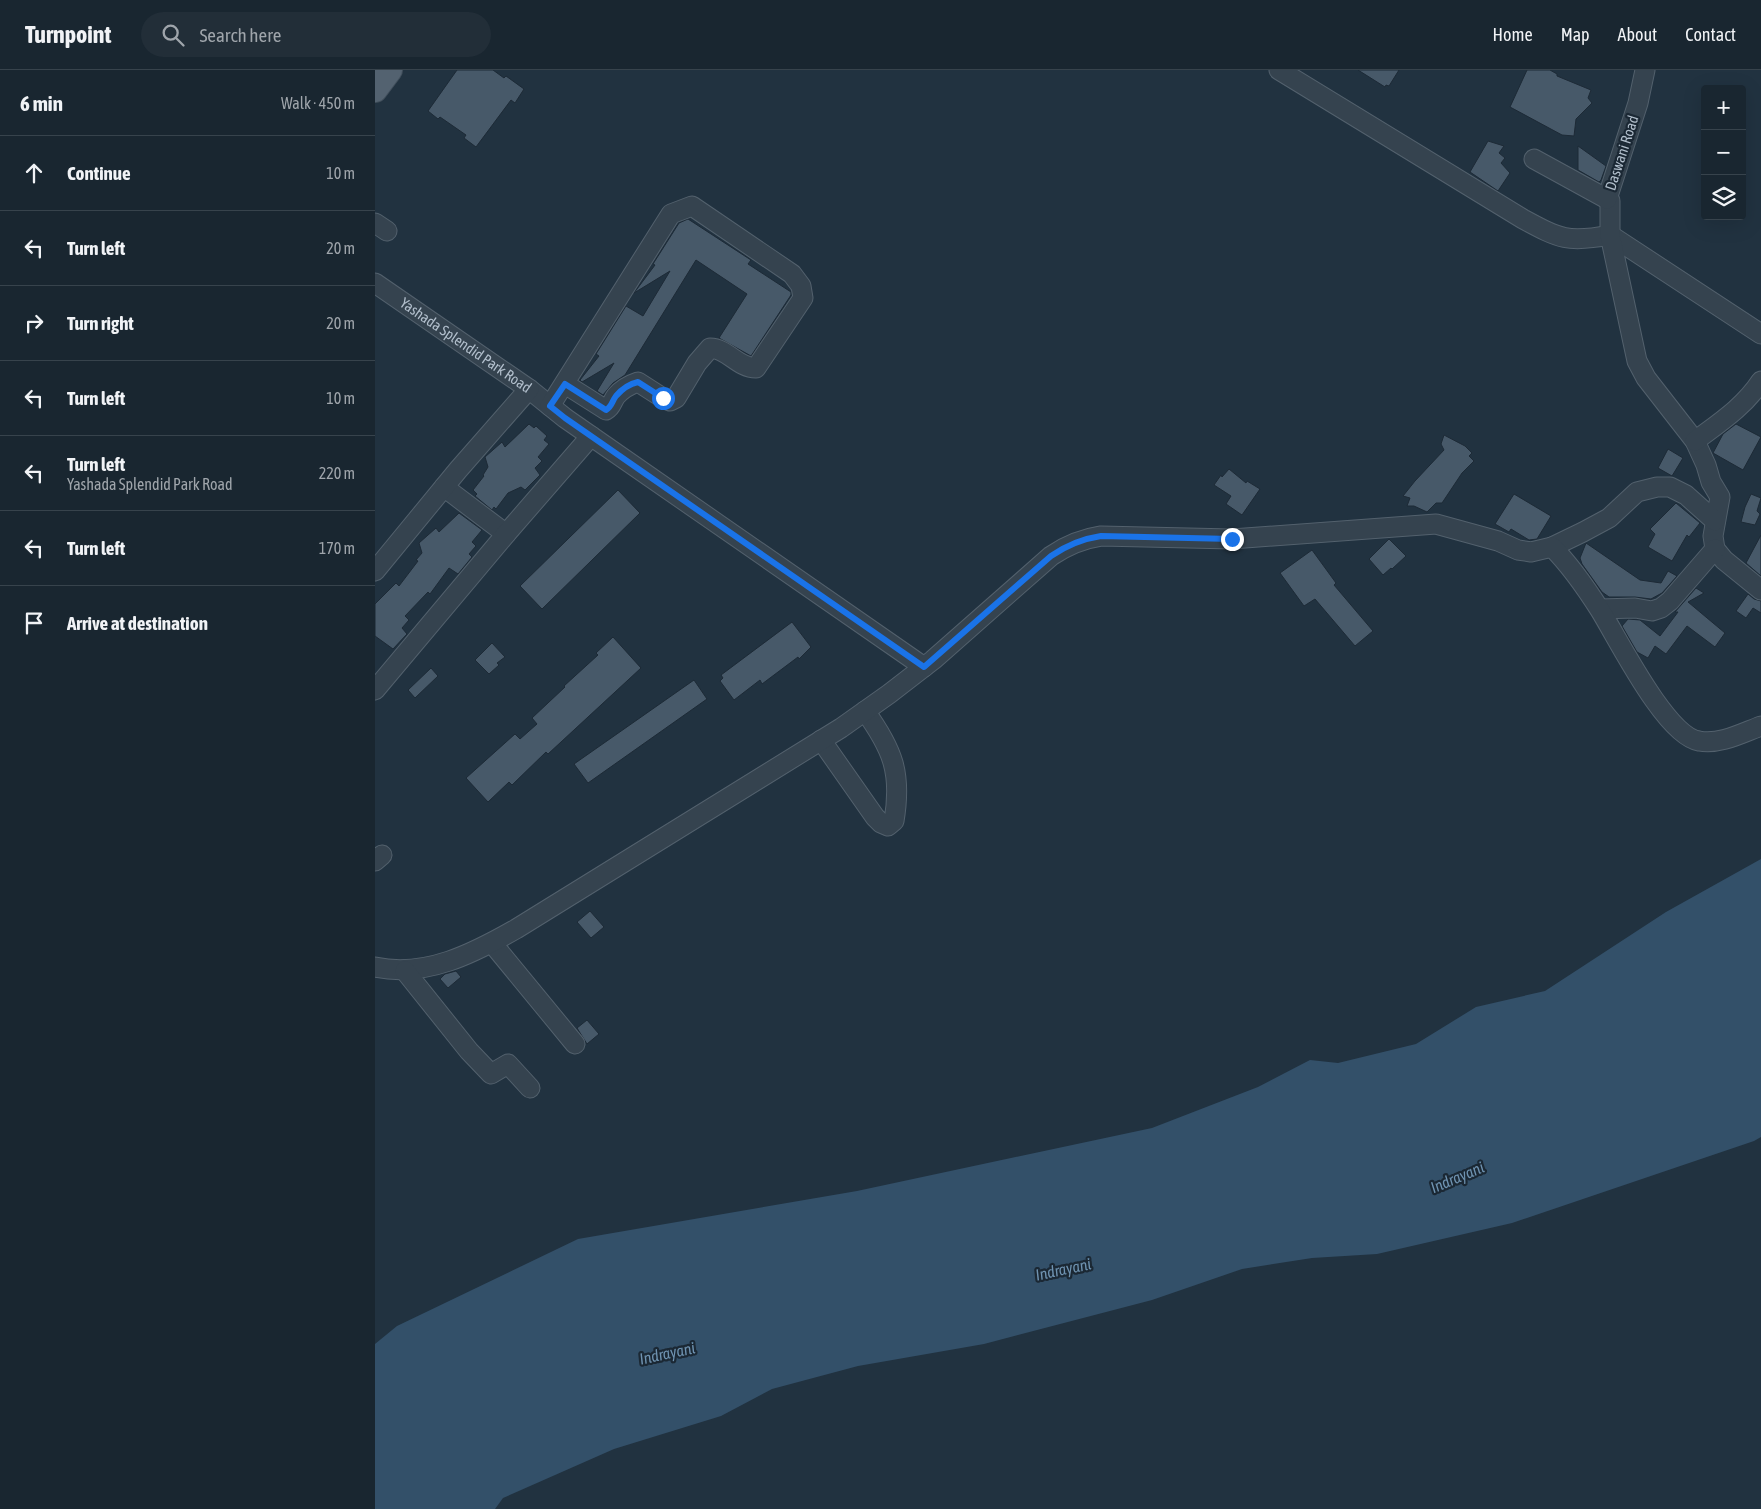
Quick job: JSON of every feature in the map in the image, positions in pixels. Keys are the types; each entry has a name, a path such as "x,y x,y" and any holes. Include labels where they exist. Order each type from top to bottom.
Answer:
{"main road":[{"path":"375,90 390,70"}],"street":[{"path":"1279,70 1523,219 1553,235 1569,239 1589,239 1610,235 1761,334"},
{"name":"Daswani Road","path":"1645,70 1638,103 1607,199 1610,201 1610,235 1637,361 1646,378 1695,440 1711,482 1720,498 1713,536 1715,549"},
{"path":"1534,159 1607,199"},
{"path":"550,406 671,214 692,206 793,274 801,286 803,298 756,368 748,368 717,348 710,348 697,363 676,398 670,400 663,398 638,382 630,384 606,410 565,384"},
{"name":"Yashada Splendid Park Road","path":"375,283 529,389 591,436 924,667"},
{"path":"1695,440 1740,407 1761,382"},
{"path":"375,571 444,486 529,389"},
{"path":"375,690 591,436"},
{"path":"444,486 506,534"},
{"path":"375,967 405,971 438,965 480,950 865,711 924,667 1051,556 1066,546 1083,539 1101,536 1232,539 1436,524 1498,541 1518,550 1531,552 1552,547 1583,532 1609,518 1637,492 1657,487 1670,487 1686,495 1715,521"},
{"path":"1552,547 1564,558 1599,609 1638,676 1684,736 1698,741 1715,742 1761,726"},
{"path":"1599,609 1635,608 1653,612 1661,608 1670,601 1715,549 1724,560 1761,590"},
{"path":"821,740 872,812 881,823 888,826 893,821 897,798 896,774 882,735 865,711"},
{"path":"491,943 575,1044"},
{"path":"405,971 469,1051 491,1074 509,1064 530,1088"}],"water":[{"name":"Indrayani","path":"1761,859 1761,1137 1754,1141 1512,1223 1377,1254 1312,1258 1242,1269 1152,1300 984,1344 858,1366 772,1389 721,1416 614,1449 503,1498 495,1509 375,1509 375,1344 397,1326 578,1239 857,1191 1152,1128 1258,1087 1310,1060 1338,1063 1416,1044 1476,1007 1545,991 1666,912"}],"building":[{"path":"457,70 493,70 504,78 506,76 524,89 515,103 511,100 476,147 464,138 466,135 428,111"},
{"path":"1358,70 1399,70 1389,86 1386,85 1385,87"},
{"path":"1527,70 1550,70 1557,74 1557,76 1591,90 1588,98 1592,103 1576,119 1574,136 1562,135 1510,107"},
{"path":"1488,141 1504,146 1499,153 1505,158 1501,163 1510,173 1498,191 1470,172"},
{"path":"1578,146 1606,166 1599,182 1578,170"},
{"path":"688,219 751,260 748,264 791,292 791,295 751,356 719,338 747,294 696,260 625,375 613,383 603,395 597,391 614,363 582,382 580,380 599,356 596,354 626,306 643,316 670,271 634,293 655,265 653,264 679,223"},
{"path":"529,424 534,428 536,426 547,436 544,440 549,444 538,457 542,461 535,468 540,475 525,490 521,487 508,493 496,509 494,507 492,510 475,496 477,494 473,490 484,476 488,467 485,457 502,442 505,447"},
{"path":"1736,424 1761,437 1743,470 1713,453 1723,434"},
{"path":"1444,435 1465,446 1472,453 1469,456 1474,461 1462,473 1442,503 1436,503 1427,512 1414,506 1407,506 1410,498 1403,496 1444,450 1441,444"},
{"path":"1668,449 1683,458 1672,476 1658,468"},
{"path":"1229,469 1246,483 1247,481 1260,489 1242,515 1226,504 1231,496 1214,485 1221,475 1222,477"},
{"path":"618,490 640,513 542,609 520,586"},
{"path":"1514,494 1551,516 1537,539 1529,540 1511,529 1509,532 1495,524"},
{"path":"1751,494 1761,498 1757,511 1760,514 1755,525 1741,522"},
{"path":"1676,503 1700,523 1689,537 1687,535 1672,561 1648,547 1655,534 1650,529"},
{"path":"459,513 482,530 472,542 476,546 469,554 472,557 458,574 449,568 430,594 428,592 405,616 409,620 402,628 407,634 393,649 375,636 375,604 396,583 399,586 418,561 416,560 422,553 419,543 436,528 439,532"},
{"path":"1761,535 1761,576 1746,563"},
{"path":"1389,539 1406,556 1383,575 1369,559"},
{"path":"1586,543 1640,580 1661,583 1668,571 1677,576 1662,593 1651,599 1609,597 1602,592 1582,564 1580,558"},
{"path":"1312,550 1336,583 1334,585 1373,631 1355,646 1315,599 1304,606 1280,573"},
{"path":"1696,588 1704,593 1688,602 1725,633 1715,647 1687,626 1666,654 1655,646 1648,658 1637,652 1622,626 1628,619 1640,620 1660,636 1678,612 1675,612"},
{"path":"1748,594 1754,599 1761,601 1761,613 1753,608 1746,618 1736,611"},
{"path":"792,622 811,647 799,659 798,657 762,684 760,680 734,700 720,681 723,678 721,675"},
{"path":"613,637 641,668 548,754 546,752 512,785 509,782 488,802 466,778 515,734 520,739 537,724 532,718 598,655 596,653"},
{"path":"492,643 505,657 497,663 499,665 489,674 475,660"},
{"path":"431,668 438,676 415,698 408,690"},
{"path":"694,680 707,699 588,783 574,764"},
{"path":"590,911 604,927 591,938 577,922"},
{"path":"456,971 461,977 448,988 440,979 445,974"},
{"path":"587,1020 599,1034 587,1044 577,1028"}],"route":[{"path":"663,398 638,382 630,384 606,410 565,384 550,406 924,667 1051,556 1066,546 1083,539 1101,536 1232,539"}]}
